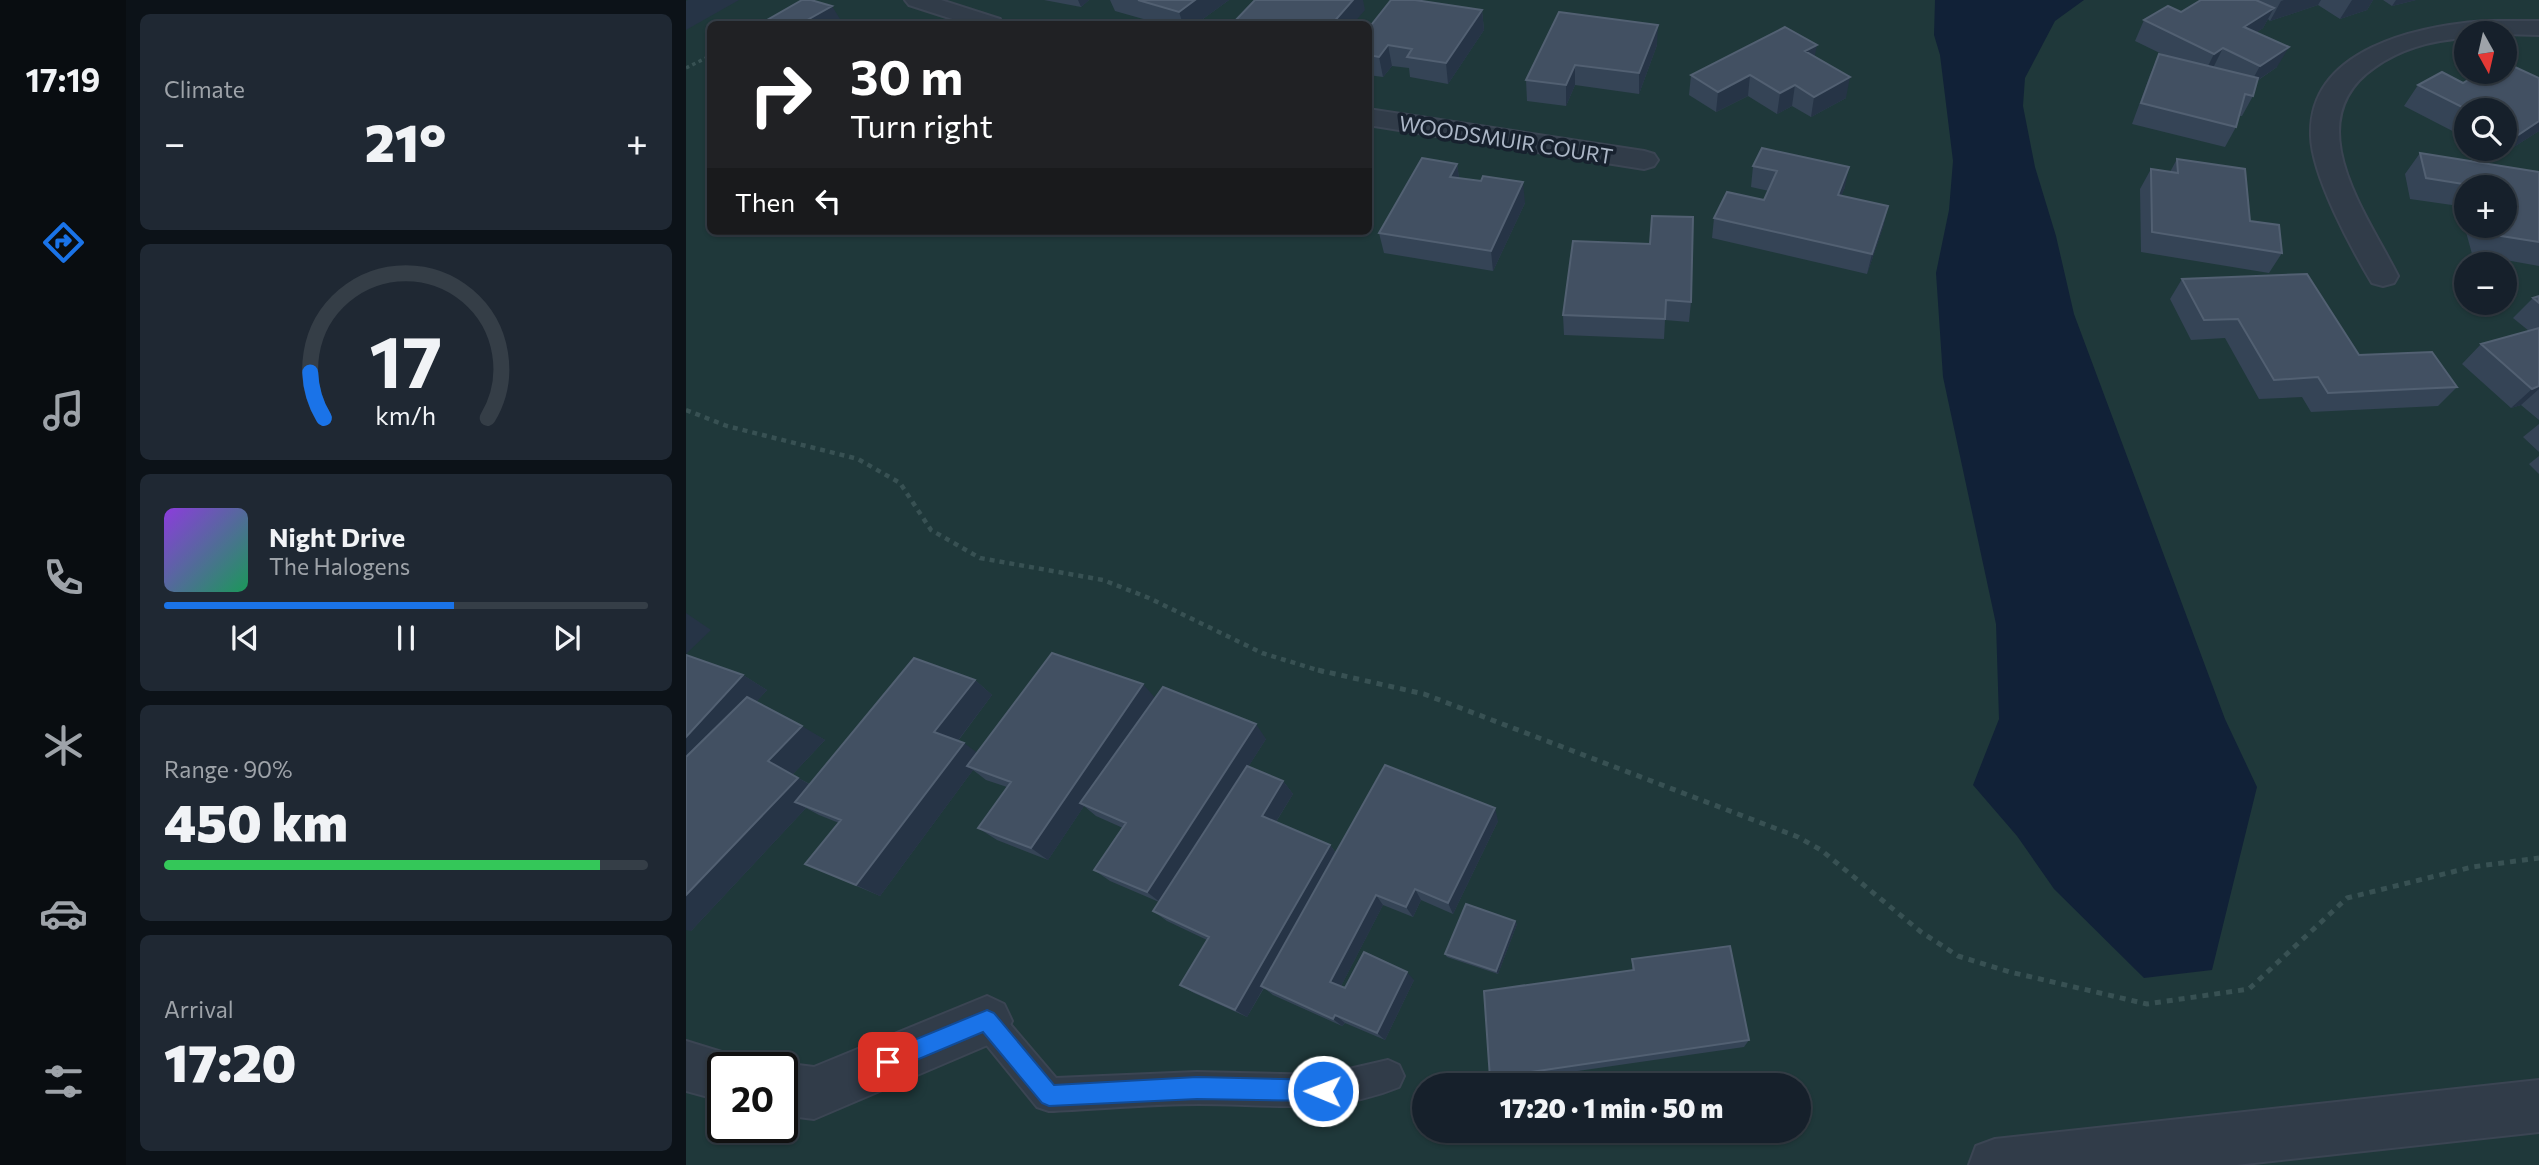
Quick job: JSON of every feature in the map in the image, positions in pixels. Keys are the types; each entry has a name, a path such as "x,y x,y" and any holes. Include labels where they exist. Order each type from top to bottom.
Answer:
{"street":[{"path":"918,0 981,21"},
{"path":"2383,276 2332,170 2325,142 2325,117 2333,95 2346,76 2369,58 2394,46 2425,36 2459,30 2539,28"},
{"name":"WOODSMUIR COURT","path":"1372,118 1644,160"},
{"path":"798,1091 814,1093 987,1021"},
{"path":"686,1066 707,1072"},
{"path":"1995,1165 2539,1106"}],"lane":[{"path":"987,1021 1049,1096 1197,1088 1323,1091 1388,1076"}],"path":[{"path":"686,68 707,58"},
{"path":"686,410 727,426 858,459 900,483 931,530 980,558 1103,580 1149,598 1262,653 1321,671 1424,694 1798,837 1821,850 1921,932 1958,956 2010,972 2147,1004 2249,989 2347,898 2472,867 2539,858"}],"green space":[{"path":"686,0 2539,0 2539,1165 686,1165"}],"water":[{"path":"1935,0 2084,0 2055,21 2025,78 2023,106 2035,167 2056,236 2074,314 2225,719 2257,787 2212,970 2144,978 2054,889 2017,836 1973,785 1999,719 1996,624 1943,377 1936,273 1949,210 1953,161 1940,55 1934,35"}],"building":[{"path":"802,0 832,6 805,21 765,21"},
{"path":"1138,0 1195,0 1179,12"},
{"path":"1255,0 1353,0 1335,21 1235,21"},
{"path":"1391,0 1415,0 1482,10 1446,63 1407,57 1412,49 1388,45 1379,57 1372,56 1372,24"},
{"path":"2201,0 2256,0 2274,8 2244,27 2289,47 2260,66 2223,48 2214,54 2144,20 2168,6 2181,12"},
{"path":"1559,12 1658,25 1639,73 1575,65 1566,85 1526,80"},
{"path":"1785,27 1817,45 1805,51 1850,77 1814,97 1795,85 1780,93 1750,75 1718,92 1691,75"},
{"path":"2159,54 2258,78 2253,96 2245,94 2236,127 2141,103"},
{"path":"2517,68 2539,78 2539,121 2518,135 2517,98 2454,98 2454,103 2418,85 2442,72 2454,78 2454,84 2517,84"},
{"path":"1762,148 1849,167 1838,195 1888,206 1872,254 1714,218 1727,192 1764,200 1777,171 1753,166"},
{"path":"2420,153 2454,158 2454,161 2539,172 2539,242 2514,238 2517,238 2517,175 2454,175 2454,182 2426,178"},
{"path":"1422,158 1457,164 1450,177 1481,181 1483,176 1523,182 1491,251 1379,233"},
{"path":"2177,159 2245,169 2250,221 2279,225 2282,253 2152,232 2151,169 2178,173"},
{"path":"1652,216 1693,217 1691,302 1666,300 1665,319 1563,315 1573,241 1650,244"},
{"path":"2307,274 2359,355 2432,352 2457,387 2328,393 2318,377 2274,380 2238,319 2204,320 2182,279"},
{"path":"2539,328 2539,386 2532,389 2481,344"},
{"path":"1052,653 1143,684 1031,848 978,828 1011,782 967,766"},
{"path":"686,655 743,675 686,737"},
{"path":"914,658 975,680 934,732 964,743 856,885 805,864 841,820 795,802"},
{"path":"1163,687 1256,724 1147,892 1094,870 1126,823 1080,803"},
{"path":"747,697 802,726 768,761 798,778 686,895 686,757"},
{"path":"1385,765 1495,808 1448,903 1415,889 1406,907 1376,895 1330,982 1345,988 1364,952 1407,972 1377,1033 1335,1015 1333,1019 1261,986"},
{"path":"1247,766 1283,781 1262,816 1330,845 1235,1010 1180,985 1209,937 1153,911"},
{"path":"1466,904 1515,921 1496,971 1445,954"},
{"path":"1730,946 1749,1040 1524,1073 1490,1073 1484,991 1634,970 1632,959"}],"route":[{"path":"888,1062 987,1021 1049,1096 1197,1088 1323,1091"}]}
